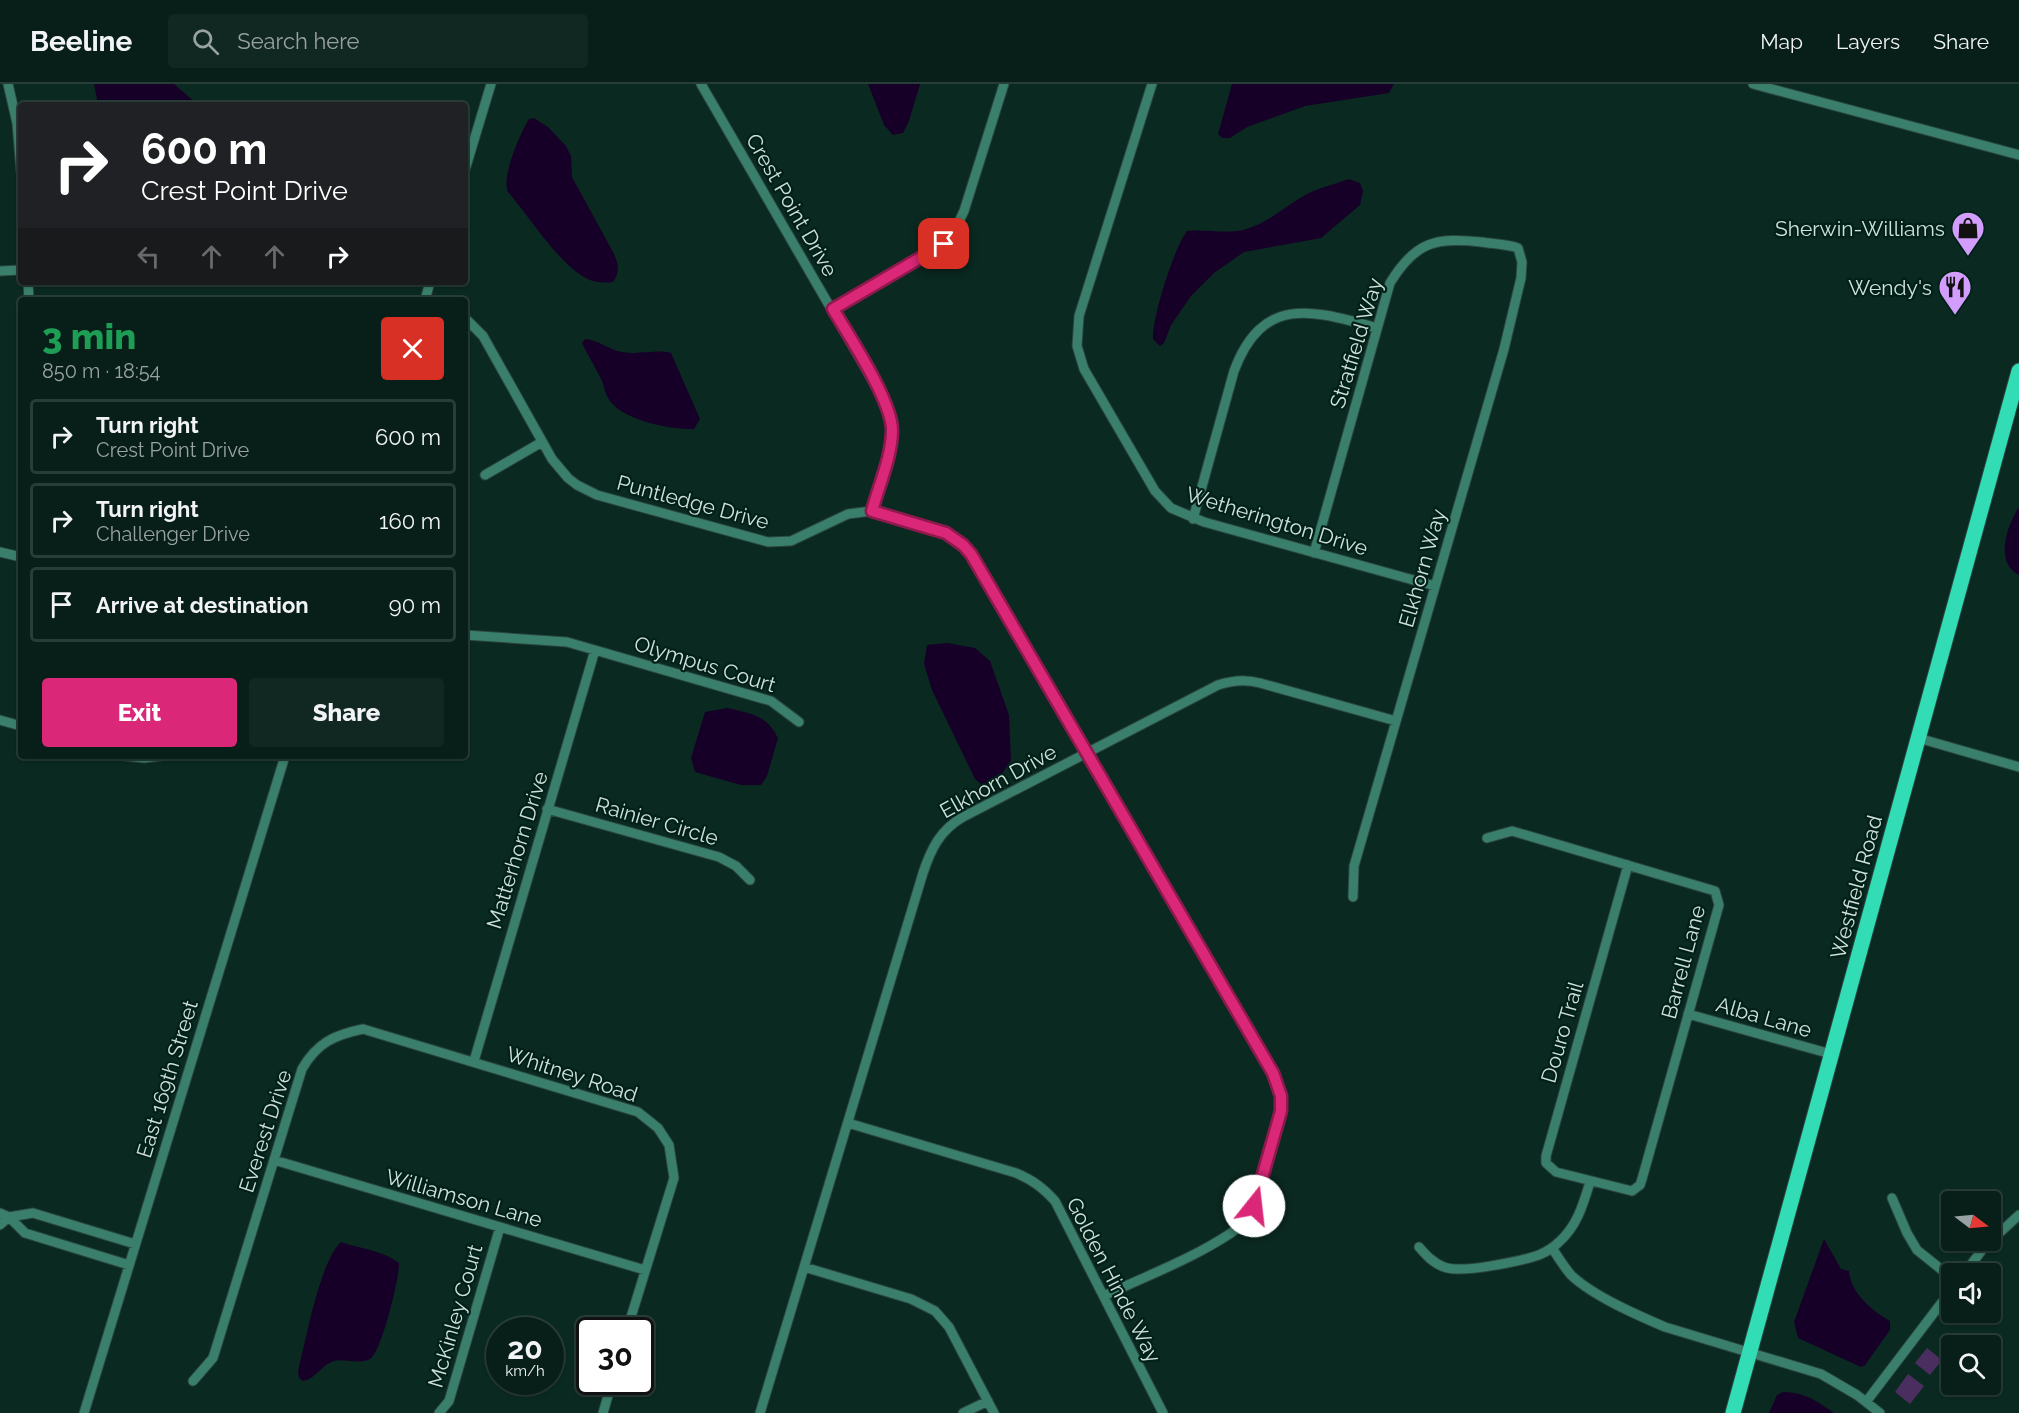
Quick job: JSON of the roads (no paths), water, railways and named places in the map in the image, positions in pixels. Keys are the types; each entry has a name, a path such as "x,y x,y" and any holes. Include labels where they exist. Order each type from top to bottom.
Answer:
{"main road":[{"name":"Westfield Road","path":"1733,1413 2019,371"}],"street":[{"path":"8,84 18,135"},
{"path":"468,160 491,84"},
{"name":"Crest Point Drive","path":"701,84 833,309 884,398 892,417 891,442 872,511"},
{"path":"833,309 944,244 950,238 964,212 1004,84"},
{"name":"Wetherington Drive","path":"1152,84 1081,306 1076,337 1084,369 1155,491 1171,508 1193,519 1435,586"},
{"path":"1753,84 2019,155"},
{"name":"Stratfield Way","path":"1314,553 1390,283 1398,269 1421,247 1436,242 1453,240 1505,244 1518,248"},
{"name":"Elkhorn Way","path":"1353,897 1354,866 1516,302 1522,262 1518,248"},
{"path":"0,271 18,270"},
{"path":"1193,519 1234,371 1242,350 1254,334 1272,321 1298,313 1323,314 1377,328"},
{"name":"Puntledge Drive","path":"468,321 483,336 552,459 568,478 597,495 761,541 776,542 790,541 848,514 872,511 946,533 971,554 1273,1073 1281,1096 1278,1128 1254,1206 1241,1224 1232,1233 1104,1296"},
{"path":"485,475 542,442"},
{"path":"0,552 18,556"},
{"name":"Olympus Court","path":"468,635 567,642 771,700 799,722"},
{"name":"Matterhorn Drive","path":"474,1062 547,809 596,650"},
{"name":"Elkhorn Drive","path":"760,1413 923,873 934,843 948,827 963,817 1218,685 1241,680 1260,682 1396,721"},
{"path":"0,720 18,725"},
{"path":"1918,738 2019,766"},
{"name":"East 169th Street","path":"84,1413 284,759"},
{"name":"Rainier Circle","path":"547,809 720,857 736,866 750,880"},
{"name":"Barrell Lane","path":"1488,838 1512,831 1715,891 1719,899 1640,1185 1636,1189 1626,1191 1590,1182"},
{"name":"Douro Trail","path":"1590,1182 1556,1172 1546,1163 1546,1156 1628,865"},
{"name":"Alba Lane","path":"1688,1014 1831,1054"},
{"name":"Everest Drive","path":"193,1381 213,1358 302,1069 310,1056 336,1035 363,1029 474,1062"},
{"name":"Whitney Road","path":"474,1062 638,1112 658,1128 669,1145 674,1178 631,1317"},
{"name":"Golden Hinde Way","path":"848,1123 1031,1179 1042,1187 1054,1201 1163,1413"},
{"name":"Williamson Lane","path":"274,1160 645,1270"},
{"path":"1419,1247 1430,1259 1445,1268 1469,1269 1523,1259 1552,1248 1573,1227 1582,1210 1590,1182"},
{"path":"1892,1198 1917,1250 1941,1269"},
{"path":"4,1215 33,1213 135,1244"},
{"path":"0,1225 4,1215"},
{"path":"4,1215 26,1233 129,1265"},
{"path":"1972,1263 1985,1246 2019,1215"},
{"name":"McKinley Court","path":"439,1413 449,1401 500,1227"},
{"path":"1552,1248 1570,1274 1584,1285 1643,1318 1665,1327 1722,1342 1749,1353 1821,1374 1880,1413"},
{"path":"804,1267 911,1299 935,1311 949,1327 994,1413"},
{"path":"1866,1402 1941,1303"},
{"path":"603,1413 608,1395"},
{"path":"963,1413 988,1401"}],"place":[{"name":"Sherwin-Williams","path":"1968,257"},
{"name":"Wendy's","path":"1955,316"}]}
